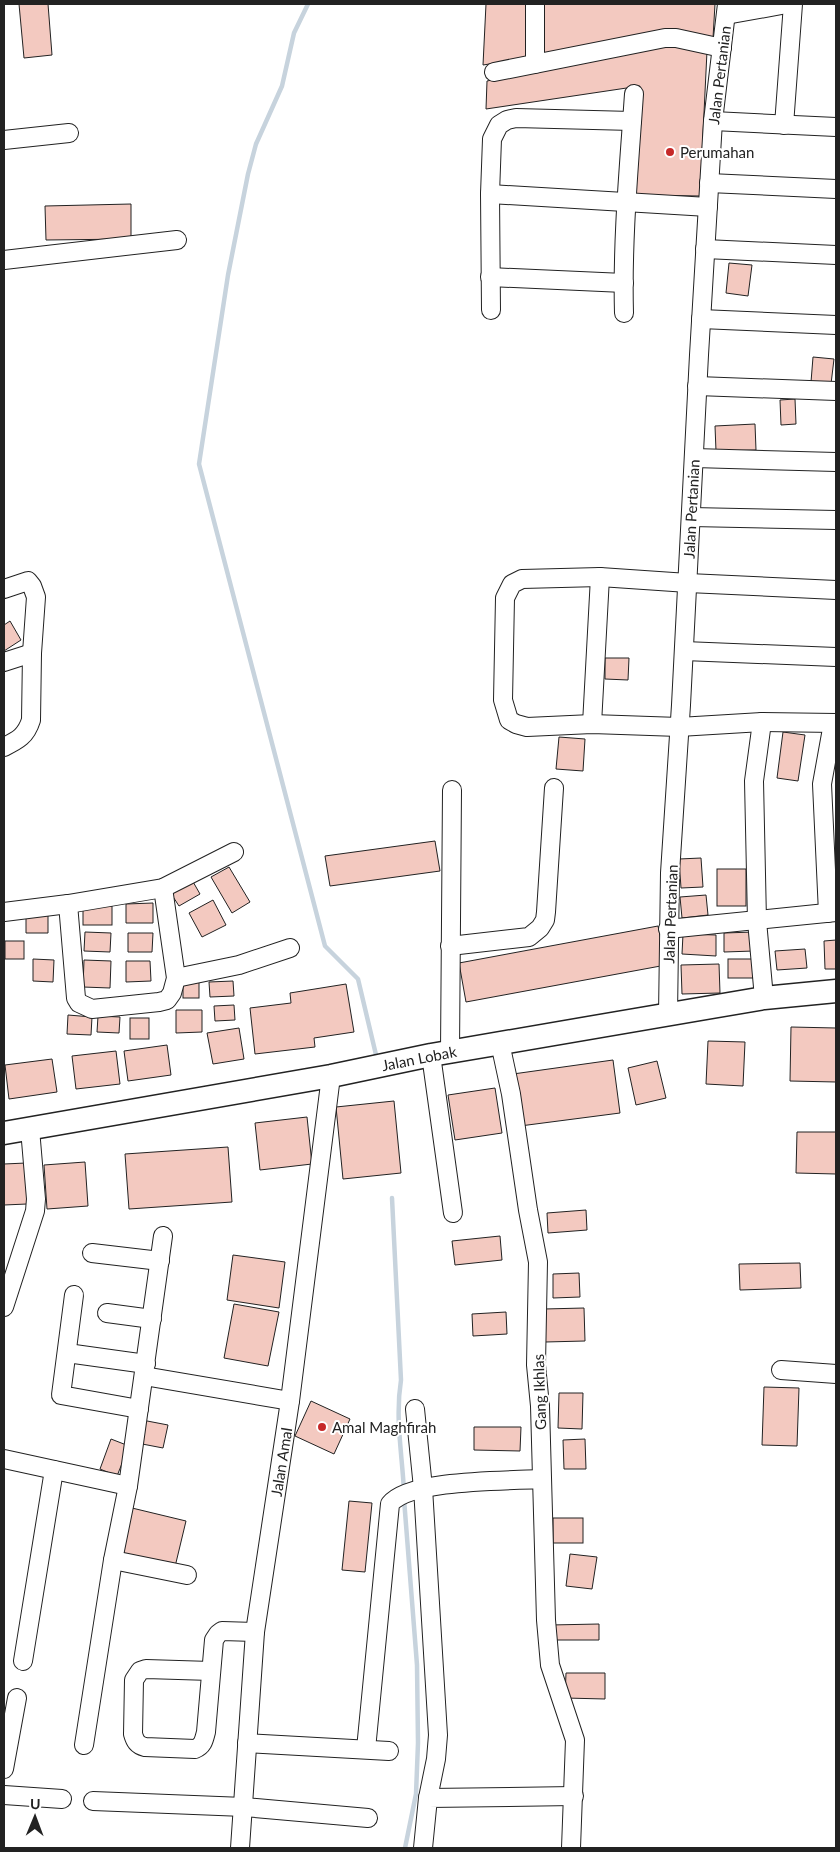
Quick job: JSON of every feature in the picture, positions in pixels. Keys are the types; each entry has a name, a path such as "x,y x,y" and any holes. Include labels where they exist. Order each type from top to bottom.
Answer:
{"main road":[{"name":"Jalan Lobak","path":"4,1133 331,1076 440,1054 764,998 836,991"}],"street":[{"path":"535,4 535,64"},
{"path":"726,9 787,4"},
{"path":"784,124 793,4"},
{"name":"Jalan Pertanian","path":"668,1016 668,929 688,583 697,386 713,122 726,9"},
{"path":"494,72 666,38 676,38 722,48"},
{"path":"624,313 626,202 634,94"},
{"path":"491,310 490,194 492,139 499,125 507,120 516,118 632,121"},
{"path":"713,122 836,126"},
{"path":"4,140 69,133"},
{"path":"709,183 836,189"},
{"path":"490,194 708,207"},
{"path":"4,260 177,240"},
{"path":"705,249 836,255"},
{"path":"490,277 624,283"},
{"path":"701,319 836,325"},
{"path":"697,386 836,391"},
{"path":"694,458 836,462"},
{"path":"690,517 836,520"},
{"path":"592,724 600,577"},
{"path":"668,929 832,913 831,846 822,784 831,768 835,723 762,722 679,727 592,724 527,726 516,724 509,720 504,700 505,598 512,584 522,579 600,577 836,590"},
{"path":"4,589 28,581 36,597 32,653 31,720 28,730 22,738 4,747"},
{"path":"684,651 836,657"},
{"path":"4,662 32,653"},
{"path":"762,722 754,781 757,921 764,998"},
{"path":"450,946 529,937 540,928 546,912 554,788"},
{"path":"452,790 450,946 440,1054 453,1213"},
{"path":"4,912 68,904 163,888 234,852"},
{"path":"68,904 76,998 79,1003 92,1009 159,1002 166,1000 172,993 176,978 163,888"},
{"path":"176,978 239,965 290,948"},
{"name":"Gang Ikhlas","path":"500,1044 511,1094 528,1210 538,1262 536,1365 540,1406 546,1620 550,1665 575,1740 571,1848"},
{"name":"Jalan Amal","path":"240,1848 255,1632 290,1401 331,1076"},
{"path":"4,1307 35,1211 36,1199 30,1129"},
{"path":"84,1745 113,1560 128,1486 163,1236"},
{"path":"92,1253 160,1261"},
{"path":"74,1295 61,1396 139,1409"},
{"path":"107,1312 152,1320"},
{"path":"67,1353 290,1401"},
{"path":"781,1370 836,1374"},
{"path":"415,1409 438,1735 436,1759 428,1798 423,1848"},
{"path":"4,1459 128,1486"},
{"path":"23,1662 54,1470"},
{"path":"366,1749 390,1504 398,1496 420,1488 437,1485 541,1479"},
{"path":"113,1560 186,1575"},
{"path":"211,1671 146,1669 140,1671 134,1680 133,1734 135,1741 145,1746 195,1749 200,1747 206,1732 214,1640 222,1631 255,1632"},
{"path":"4,1769 17,1698"},
{"path":"247,1743 389,1751"},
{"path":"4,1795 62,1799"},
{"path":"428,1798 574,1796"},
{"path":"93,1801 244,1807 368,1818"}],"building":[{"path":"19,4 48,4 52,55 24,58"},
{"path":"486,4 529,4 528,58 483,65"},
{"path":"542,4 715,4 713,38 541,59"},
{"name":"Perumahan","path":"670,45 707,51 700,196 635,195 640,86 486,109 487,81"},
{"path":"131,204 131,239 46,240 45,206"},
{"path":"729,263 752,265 748,296 726,293"},
{"path":"813,357 834,359 831,384 811,382"},
{"path":"795,399 796,424 781,425 780,400"},
{"path":"755,424 756,450 716,451 715,426"},
{"path":"10,621 21,640 4,651 4,625"},
{"path":"605,658 629,658 628,680 605,679"},
{"path":"783,732 805,735 798,781 777,778"},
{"path":"559,737 585,739 583,771 556,769"},
{"path":"435,841 440,871 330,886 325,856"},
{"path":"701,858 703,887 681,888 679,859"},
{"path":"229,867 250,902 232,913 211,877"},
{"path":"717,869 746,869 746,906 717,906"},
{"path":"192,880 200,894 179,906 170,892"},
{"path":"706,895 708,915 682,918 680,897"},
{"path":"213,900 226,925 202,937 189,913"},
{"path":"153,903 153,923 126,923 126,904"},
{"path":"83,906 112,906 112,925 83,925"},
{"path":"48,912 48,933 26,933 26,913"},
{"path":"658,926 666,965 466,1002 459,963"},
{"path":"85,932 111,933 110,952 84,951"},
{"path":"754,932 754,951 724,952 724,933"},
{"path":"128,933 153,933 152,952 128,952"},
{"path":"683,934 716,935 716,956 682,954"},
{"path":"836,940 836,969 825,969 824,941"},
{"path":"5,941 24,941 24,959 5,959"},
{"path":"805,949 807,968 777,970 775,951"},
{"path":"33,959 54,960 53,982 33,981"},
{"path":"728,959 753,959 753,978 728,978"},
{"path":"84,960 111,961 110,988 83,987"},
{"path":"126,961 150,961 151,981 126,982"},
{"path":"719,964 720,993 682,994 681,965"},
{"path":"233,981 234,996 210,997 209,982"},
{"path":"183,982 199,982 199,998 183,998"},
{"path":"346,984 354,1032 314,1038 315,1047 255,1054 250,1008 291,1003 290,993"},
{"path":"234,1005 235,1020 215,1021 214,1006"},
{"path":"176,1010 202,1010 202,1032 176,1033"},
{"path":"68,1015 92,1017 91,1035 67,1034"},
{"path":"98,1016 120,1017 119,1033 97,1032"},
{"path":"130,1018 149,1018 149,1039 130,1039"},
{"path":"791,1027 836,1028 836,1082 790,1081"},
{"path":"239,1028 244,1059 213,1064 207,1033"},
{"path":"708,1041 745,1042 743,1086 706,1084"},
{"path":"167,1045 171,1075 128,1081 124,1051"},
{"path":"116,1051 120,1084 76,1089 72,1056"},
{"path":"52,1059 57,1092 9,1099 5,1065"},
{"path":"613,1060 620,1113 520,1126 513,1074"},
{"path":"657,1061 666,1098 636,1105 628,1068"},
{"path":"495,1088 502,1133 455,1140 448,1095"},
{"path":"394,1101 401,1173 343,1179 336,1107"},
{"path":"307,1117 312,1164 260,1170 255,1123"},
{"path":"797,1132 836,1132 836,1174 796,1173"},
{"path":"228,1147 232,1202 129,1209 125,1154"},
{"path":"85,1162 88,1206 47,1209 44,1165"},
{"path":"26,1163 27,1204 4,1205 4,1164"},
{"path":"586,1210 587,1230 548,1233 547,1213"},
{"path":"500,1236 502,1260 455,1265 452,1241"},
{"path":"233,1255 285,1262 279,1308 227,1300"},
{"path":"800,1263 801,1288 740,1290 739,1264"},
{"path":"579,1273 580,1297 553,1298 553,1274"},
{"path":"234,1304 279,1312 268,1366 224,1358"},
{"path":"584,1308 585,1341 545,1342 544,1309"},
{"path":"506,1312 507,1334 473,1336 472,1314"},
{"path":"764,1387 799,1388 797,1446 762,1445"},
{"path":"559,1393 583,1393 582,1429 558,1428"},
{"name":"Amal Maghfirah","path":"311,1401 350,1419 334,1454 295,1436"},
{"path":"142,1420 168,1425 163,1448 137,1443"},
{"path":"474,1427 521,1427 520,1451 474,1450"},
{"path":"111,1439 129,1446 117,1476 100,1469"},
{"path":"585,1439 586,1469 564,1469 563,1440"},
{"path":"349,1501 372,1503 365,1572 342,1570"},
{"path":"132,1508 186,1521 174,1571 120,1559"},
{"path":"553,1518 583,1518 583,1543 553,1543"},
{"path":"570,1554 597,1557 592,1589 566,1586"},
{"path":"599,1624 599,1640 550,1640 550,1625"},
{"path":"566,1673 605,1673 605,1699 565,1698"}],"waterway":[{"path":"308,4 294,33 282,86 256,144 248,174 228,275 199,464 325,946 358,979 377,1059"},
{"path":"392,1198 401,1380 399,1422 404,1491"},
{"path":"404,1499 417,1665 418,1743 416,1794 405,1848"}],"place":[{"name":"Perumahan","path":"670,152"},
{"name":"Amal Maghfirah","path":"322,1427"}]}
